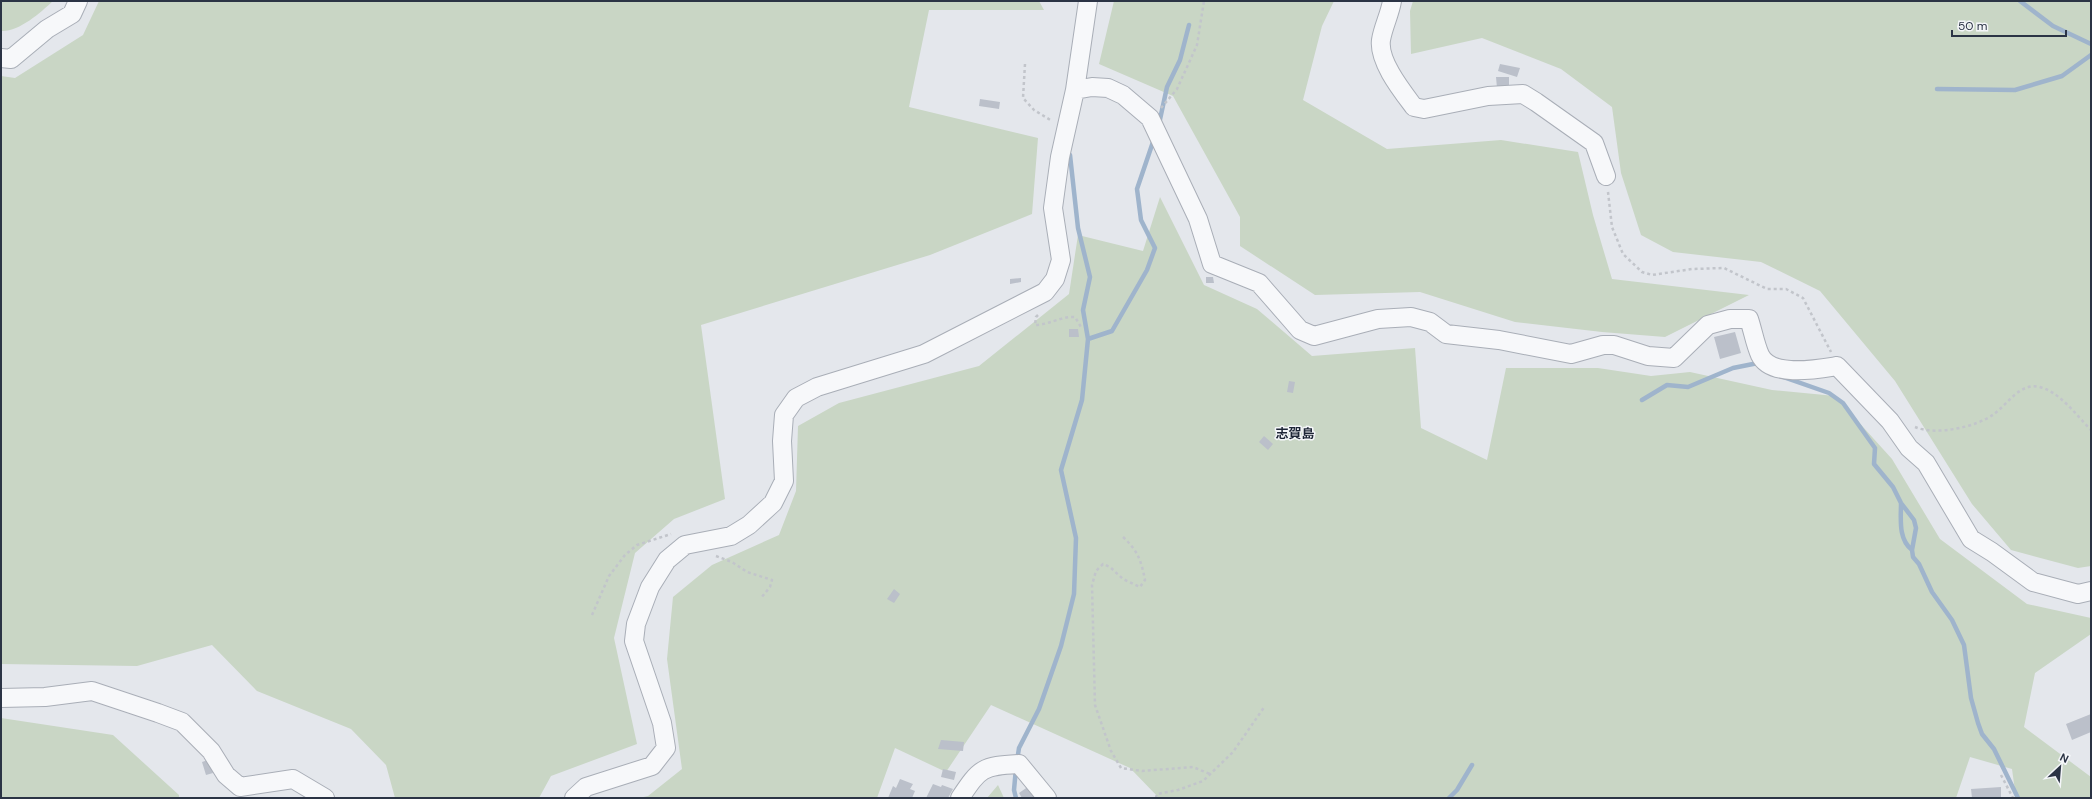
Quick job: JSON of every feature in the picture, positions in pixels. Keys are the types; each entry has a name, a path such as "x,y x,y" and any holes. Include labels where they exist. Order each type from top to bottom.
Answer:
{"street":[{"path":"1,58 11,59 47,29 72,14 78,1"},
{"path":"574,798 586,787 652,766 666,748 662,723 634,641 636,624 650,587 667,560 685,545 731,536 749,525 773,503 784,481 782,441 784,415 796,398 817,387 924,354 1045,292 1055,279 1062,260 1053,208 1066,129 1075,90 1088,1"},
{"path":"1392,1 1384,22 1380,43 1384,58 1391,74 1414,107 1424,109 1488,96 1523,94 1594,143 1606,176"},
{"path":"1075,90 1092,87 1108,88 1123,95 1150,118 1198,220 1212,264 1259,283 1300,330 1314,336 1378,319 1411,316 1430,322 1446,334 1499,340 1571,354 1603,345 1614,345 1648,356 1674,358 1708,325 1730,319 1749,320 1761,357 1775,368 1815,370 1837,366 1890,421 1909,448 1926,463 1971,539 1992,552 2033,582 2078,594 2091,591"},
{"path":"1,698 45,697 92,691 182,722 210,752 226,776 240,787 293,779 325,798"},
{"path":"960,798 975,774 992,765 1019,764 1047,798"}],"path":[{"path":"1150,118 1177,89 1185,73 1197,45 1204,1"},
{"path":"1025,64 1023,98 1034,110 1066,129"},
{"path":"1606,176 1612,227 1623,254 1642,272 1652,275 1692,269 1724,268 1767,289 1786,289 1802,298 1837,366"},
{"path":"1946,430 1972,424 1994,415 2025,388 2039,387 2054,393 2091,430"},
{"path":"592,615 615,566 637,545 674,533 685,537 702,551 732,562 747,572 772,580 770,587 761,598"},
{"path":"1123,537 1135,549 1142,562 1145,580 1140,587 1123,579 1103,564 1096,571 1092,585 1095,705 1111,751 1121,768 1142,771 1193,767 1210,774"},
{"path":"1156,798 1157,794 1178,790 1203,781 1233,752 1264,706"},
{"path":"2002,774 2013,798"}],"green space":[{"path":"1,1 53,1 29,21 15,28 1,31"},
{"path":"99,1 1039,1 1044,10 929,10 909,107 1038,138 1032,214 930,255 701,325 725,499 674,519 635,553 614,638 637,744 551,776 539,798 395,798 386,765 351,729 257,691 212,645 137,666 1,664 1,76 15,78 83,35"},
{"path":"1114,1 1334,1 1322,26 1303,100 1387,149 1501,140 1578,152 1593,215 1612,279 1749,295 1665,337 1602,332 1515,322 1420,292 1315,295 1240,246 1240,217 1173,96 1099,64"},
{"path":"1413,1 2091,1 2091,566 2078,568 2011,550 1972,504 1895,381 1820,291 1761,262 1673,252 1641,235 1621,173 1612,107 1561,69 1482,38 1411,54 1410,11"},
{"path":"1160,197 1204,285 1257,309 1312,356 1415,348 1421,428 1487,460 1506,368 1598,368 1651,376 1690,372 1772,390 1835,396 1892,459 1940,539 2027,604 2091,618 2091,634 2035,673 2024,727 2091,777 2091,798 2016,798 2012,769 1970,757 1956,798 1159,798 1130,768 991,705 946,772 895,748 877,798 639,798 648,796 682,769 667,659 673,597 712,565 779,535 796,491 798,426 839,403 979,366 1069,294 1078,235 1143,251"},
{"path":"1,718 113,735 179,795 179,798 1,798"},
{"path":"998,785 1004,798 987,798"}],"building":[{"path":"1500,64 1520,68 1517,77 1498,71"},
{"path":"1496,77 1509,77 1509,87 1497,88"},
{"path":"980,99 1000,102 999,109 979,106"},
{"path":"1206,277 1213,277 1214,283 1206,283"},
{"path":"1021,278 1021,282 1010,284 1010,279"},
{"path":"1069,329 1078,329 1079,337 1069,337"},
{"path":"1735,332 1741,353 1720,359 1714,337"},
{"path":"1289,381 1295,382 1293,393 1287,392"},
{"path":"1264,436 1273,444 1268,450 1259,442"},
{"path":"894,589 900,594 894,603 887,599"},
{"path":"2091,714 2091,732 2072,740 2066,724"},
{"path":"941,740 964,742 963,751 938,749"},
{"path":"208,760 213,773 206,775 202,762"},
{"path":"943,769 956,772 954,780 941,777"},
{"path":"900,779 913,784 910,789 915,791 912,798 888,798 893,786 896,788"},
{"path":"933,784 941,787 942,785 953,789 948,798 926,798"},
{"path":"1032,784 1041,798 1022,798 1019,793"},
{"path":"2001,787 2001,798 1972,798 1971,789"}],"waterway":[{"path":"2020,1 2053,26 2091,44"},
{"path":"1159,124 1167,87 1180,60 1189,25"},
{"path":"1937,89 2015,90 2062,76 2091,55"},
{"path":"1088,339 1112,331 1147,270 1155,248 1141,220 1137,189 1154,139"},
{"path":"1017,761 1019,748 1039,709 1061,646 1074,594 1076,538 1061,470 1082,400 1088,339 1083,310 1090,277 1078,228 1070,155"},
{"path":"1642,400 1667,385 1688,387 1733,368 1758,363 1761,365"},
{"path":"1778,375 1829,393 1843,403 1875,448 1874,464 1893,487 1901,503 1914,520 1916,528 1912,550 1913,557 1919,564 1932,592 1952,620 1964,645 1971,698 1982,734 1994,749 2018,798"},
{"path":"1901,503 1902,535 1912,550"},
{"path":"1449,798 1457,790 1472,765"},
{"path":"1016,768 1014,790 1016,798"}],"district":[{"name":"志賀島","path":"1295,433"}]}
